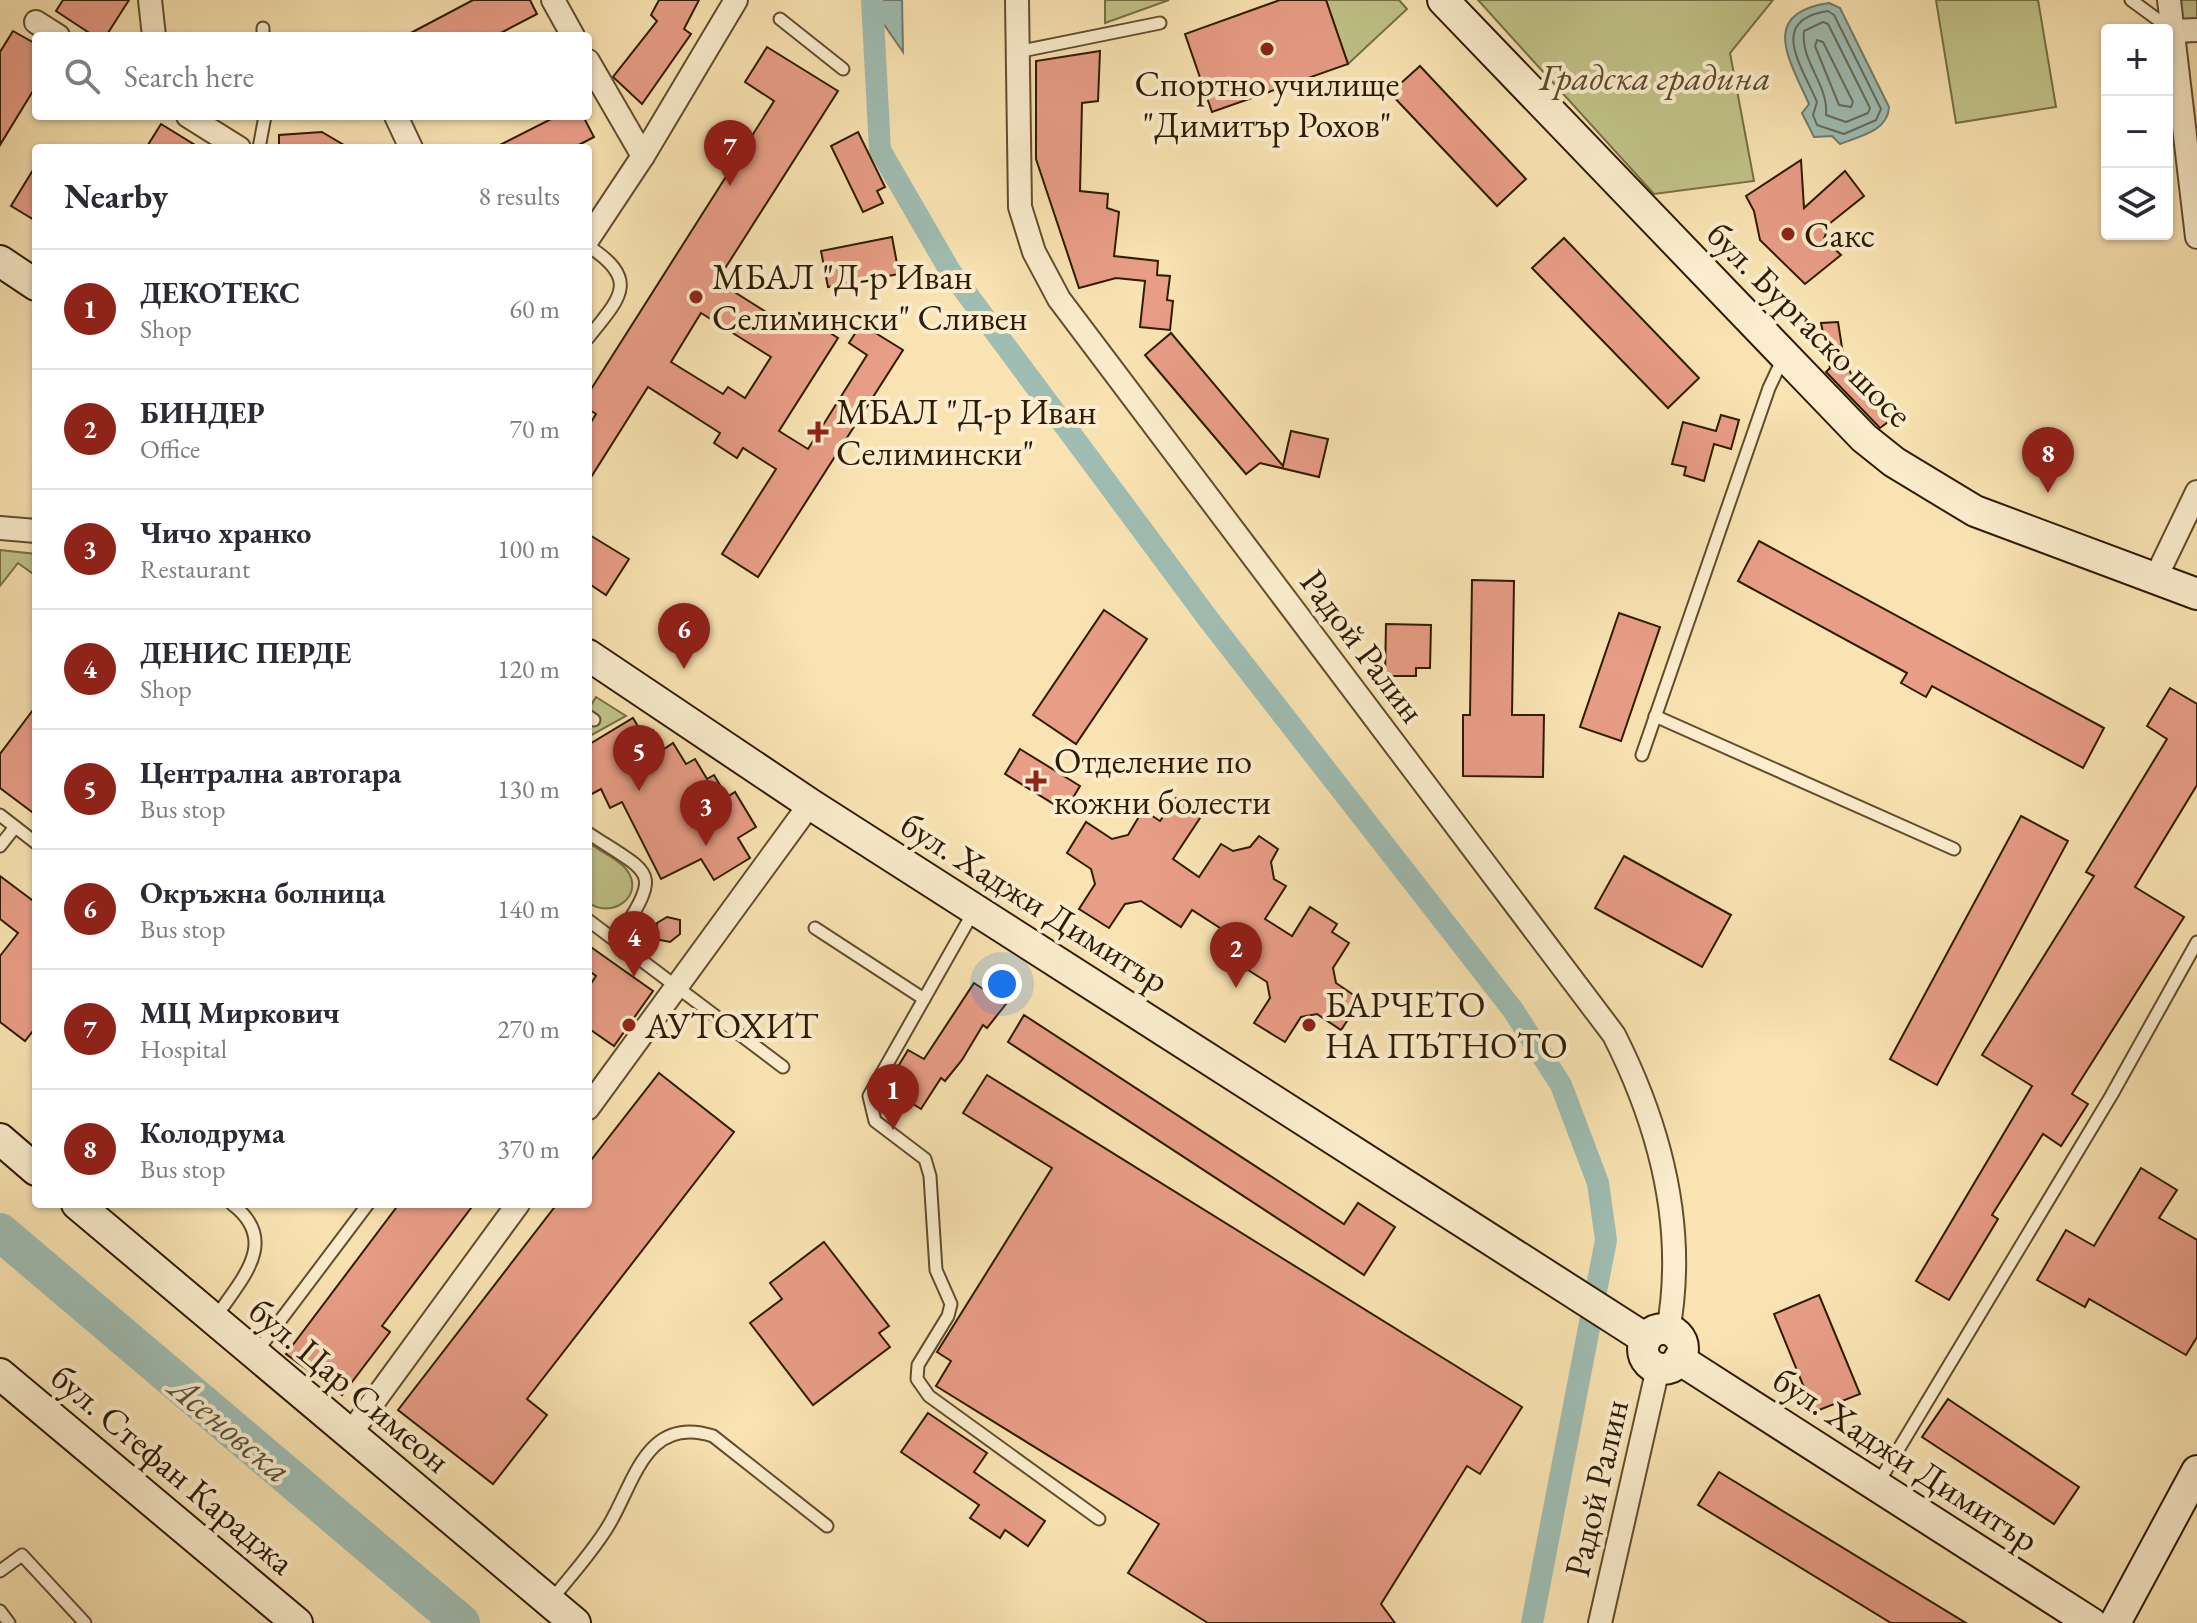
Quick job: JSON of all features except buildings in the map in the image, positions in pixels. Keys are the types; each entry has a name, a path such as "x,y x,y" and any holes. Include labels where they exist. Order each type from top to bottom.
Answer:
{"main road":[{"name":"бул. Бургаско шосе","path":"1443,0 1864,438 1894,462 1962,503 2197,594"},
{"path":"0,261 32,282"},
{"name":"бул. Хаджи Димитър","path":"592,658 810,804 1559,1280 1647,1332"},
{"path":"0,1139 32,1167"},
{"name":"бул. Цар Симеон","path":"82,1208 575,1623"},
{"path":"1647,1332 1680,1340 1669,1364"},
{"name":"бул. Хаджи Димитър","path":"1669,1364 1877,1485 2091,1623"},
{"name":"бул. Стефан Караджа","path":"0,1374 297,1623"},
{"path":"2115,1623 2197,1471"}],"street":[{"path":"150,0 154,32"},
{"path":"553,0 571,32"},
{"path":"592,233 643,156 736,0"},
{"name":"Радой Ралин","path":"1017,0 1020,207 1034,252 1059,299 1614,1035 1640,1086 1662,1160 1675,1239 1676,1276 1647,1332"},
{"path":"2169,0 2172,24"},
{"path":"36,22 52,32"},
{"path":"2197,30 2173,31 2197,237"},
{"path":"592,68 643,156"},
{"path":"194,120 233,144"},
{"path":"398,120 409,144"},
{"path":"2156,577 2197,492"},
{"path":"0,528 32,531"},
{"path":"592,1101 810,804"},
{"path":"350,1434 515,1208"},
{"name":"Радой Ралин","path":"1600,1623 1669,1364"}],"lane":[{"path":"2131,0 2164,24"},
{"path":"780,19 843,69"},
{"path":"1017,52 1160,23"},
{"path":"260,144 264,120"},
{"path":"592,249 613,262 620,278 619,294 592,333"},
{"path":"1642,755 1769,388 1784,355"},
{"path":"1655,716 1954,849"},
{"path":"0,815 32,840"},
{"path":"0,846 15,827"},
{"path":"592,836 641,868 647,882 645,896 617,940"},
{"path":"975,909 873,1088 869,1104 875,1121 925,1159 930,1176 936,1270 951,1304 948,1316 918,1365 917,1379 929,1396 1099,1519"},
{"path":"592,923 783,1067"},
{"path":"815,928 924,999"},
{"path":"1877,1485 2111,1096 2197,942"},
{"path":"214,1320 253,1260 256,1247 250,1222 236,1208"},
{"path":"255,1354 365,1208"},
{"path":"550,1602 610,1525 637,1466 660,1442 675,1432 694,1430 713,1436 827,1526"},
{"path":"0,1571 22,1555 85,1623"},
{"path":"0,1611 9,1623"}],"green space":[{"path":"1105,0 1169,0 1105,23"},
{"path":"1326,0 1399,0 1407,9 1348,64"},
{"name":"Градска градина","path":"1478,0 1773,0 1730,53 1754,181 1654,194"},
{"path":"1936,0 2038,0 2056,107 1956,123"},
{"path":"2169,0 2197,0 2197,30 2173,31"},
{"path":"0,550 32,554 32,573 18,563 0,586"},
{"path":"596,697 626,716 592,735 592,704"},
{"path":"592,845 626,869 632,888 624,902 616,907 592,904"}],"water":[{"path":"867,0 902,0 903,52"},
{"path":"1829,3 1840,8 1889,107 1884,122 1878,127 1840,144 1832,136 1814,137 1802,113 1809,104 1788,56 1785,41 1786,28 1793,17 1807,8"}],"waterway":[{"path":"872,0 880,150 950,271 1209,620 1513,1010 1561,1085 1598,1183 1606,1240 1532,1623"},
{"name":"Асеновска","path":"0,1232 461,1623"}],"place":[{"name":"Спортно училище \"Димитър Рохов\"","path":"1267,49"},
{"name":"МЦ Миркович","path":"730,186"},
{"name":"Сакс","path":"1788,234"},
{"name":"МБАЛ \"Д-р Иван Селимински\" Сливен","path":"696,297"},
{"name":"МБАЛ \"Д-р Иван Селимински\"","path":"818,432"},
{"name":"Колодрума","path":"2048,493"},
{"name":"Окръжна болница","path":"684,669"},
{"name":"Отделение по кожни болести","path":"1036,781"},
{"name":"Централна автогара","path":"639,791"},
{"name":"Чичо хранко","path":"706,846"},
{"name":"ДЕНИС ПЕРДЕ","path":"634,977"},
{"name":"БИНДЕР","path":"1236,988"},
{"name":"АУТОХИТ","path":"629,1025"},
{"name":"БАРЧЕТО НА ПЪТНОТО","path":"1309,1025"},
{"name":"ДЕКОТЕКС","path":"893,1130"}]}
